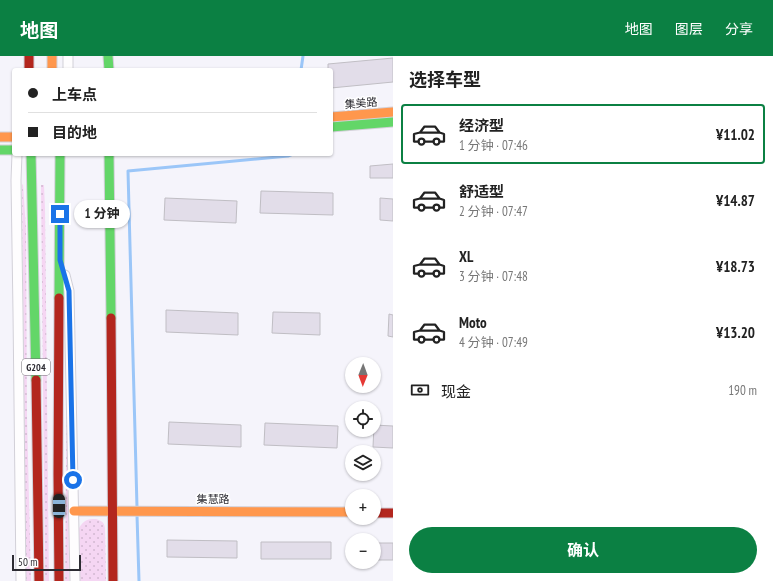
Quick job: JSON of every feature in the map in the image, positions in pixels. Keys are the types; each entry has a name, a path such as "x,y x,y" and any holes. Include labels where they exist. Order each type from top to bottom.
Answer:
{"main road":[{"path":"29,56 29,68"},
{"path":"52,56 52,68"},
{"path":"108,56 108,68"},
{"name":"集美路","path":"333,117 393,112"},
{"name":"集美路","path":"333,127 393,122"},
{"path":"0,137 12,137"},
{"path":"0,150 12,150"},
{"name":"G204","path":"31,156 39,581"},
{"name":"G204","path":"59,581 58,416 60,156"},
{"path":"109,156 113,581"},
{"name":"集慧路","path":"74,512 345,512"},
{"path":"381,513 393,513"}],"street":[{"path":"68,56 68,68"},
{"path":"16,156 21,581"},
{"path":"60,260 69,291 74,581"}],"shaded area":[{"path":"23,184 26,229 27,416 31,581 26,581"},
{"path":"41,185 44,185 45,209 49,581 45,581"},
{"path":"67,358 69,581 65,581"},
{"path":"86,520 100,520 104,524 105,528 106,581 79,581 79,528"}],"building":[{"path":"393,58 393,82 333,88 333,68 328,68 328,64"},
{"path":"393,164 393,178 370,178 370,166"},
{"path":"261,191 333,193 333,215 260,213"},
{"path":"165,198 237,201 236,223 164,220"},
{"path":"380,198 393,199 393,221 380,220"},
{"path":"166,310 238,313 238,335 166,332"},
{"path":"273,312 320,313 320,335 272,333"},
{"path":"389,314 393,315 393,337 388,336"},
{"path":"169,422 241,425 241,447 168,444"},
{"path":"265,423 338,426 337,448 264,445"},
{"path":"381,425 393,426 393,448 373,445 373,437 381,437"},
{"path":"167,540 237,541 237,558 167,557"},
{"path":"261,542 331,542 331,559 261,559"},
{"path":"381,543 393,543 393,560 381,560"}],"waterway":[{"path":"301,68 303,56"},
{"path":"137,507 128,171 288,156"},
{"path":"137,515 139,581"}],"traffic: fast":[{"path":"108,56 109,68"},
{"path":"333,127 393,122"},
{"path":"0,150 12,150"},
{"path":"31,156 36,380"},
{"path":"59,298 60,156"},
{"path":"109,156 111,318"}],"traffic: slow":[{"path":"52,56 52,68"},
{"path":"333,117 393,112"},
{"path":"0,137 12,137"},
{"path":"74,511 345,512"}],"traffic: jam":[{"path":"29,56 29,68"},
{"path":"59,298 59,581"},
{"path":"111,318 113,581"},
{"path":"36,380 39,581"},
{"path":"381,513 393,513"}],"route":[{"path":"60,214 60,260 69,291 73,480"}]}
